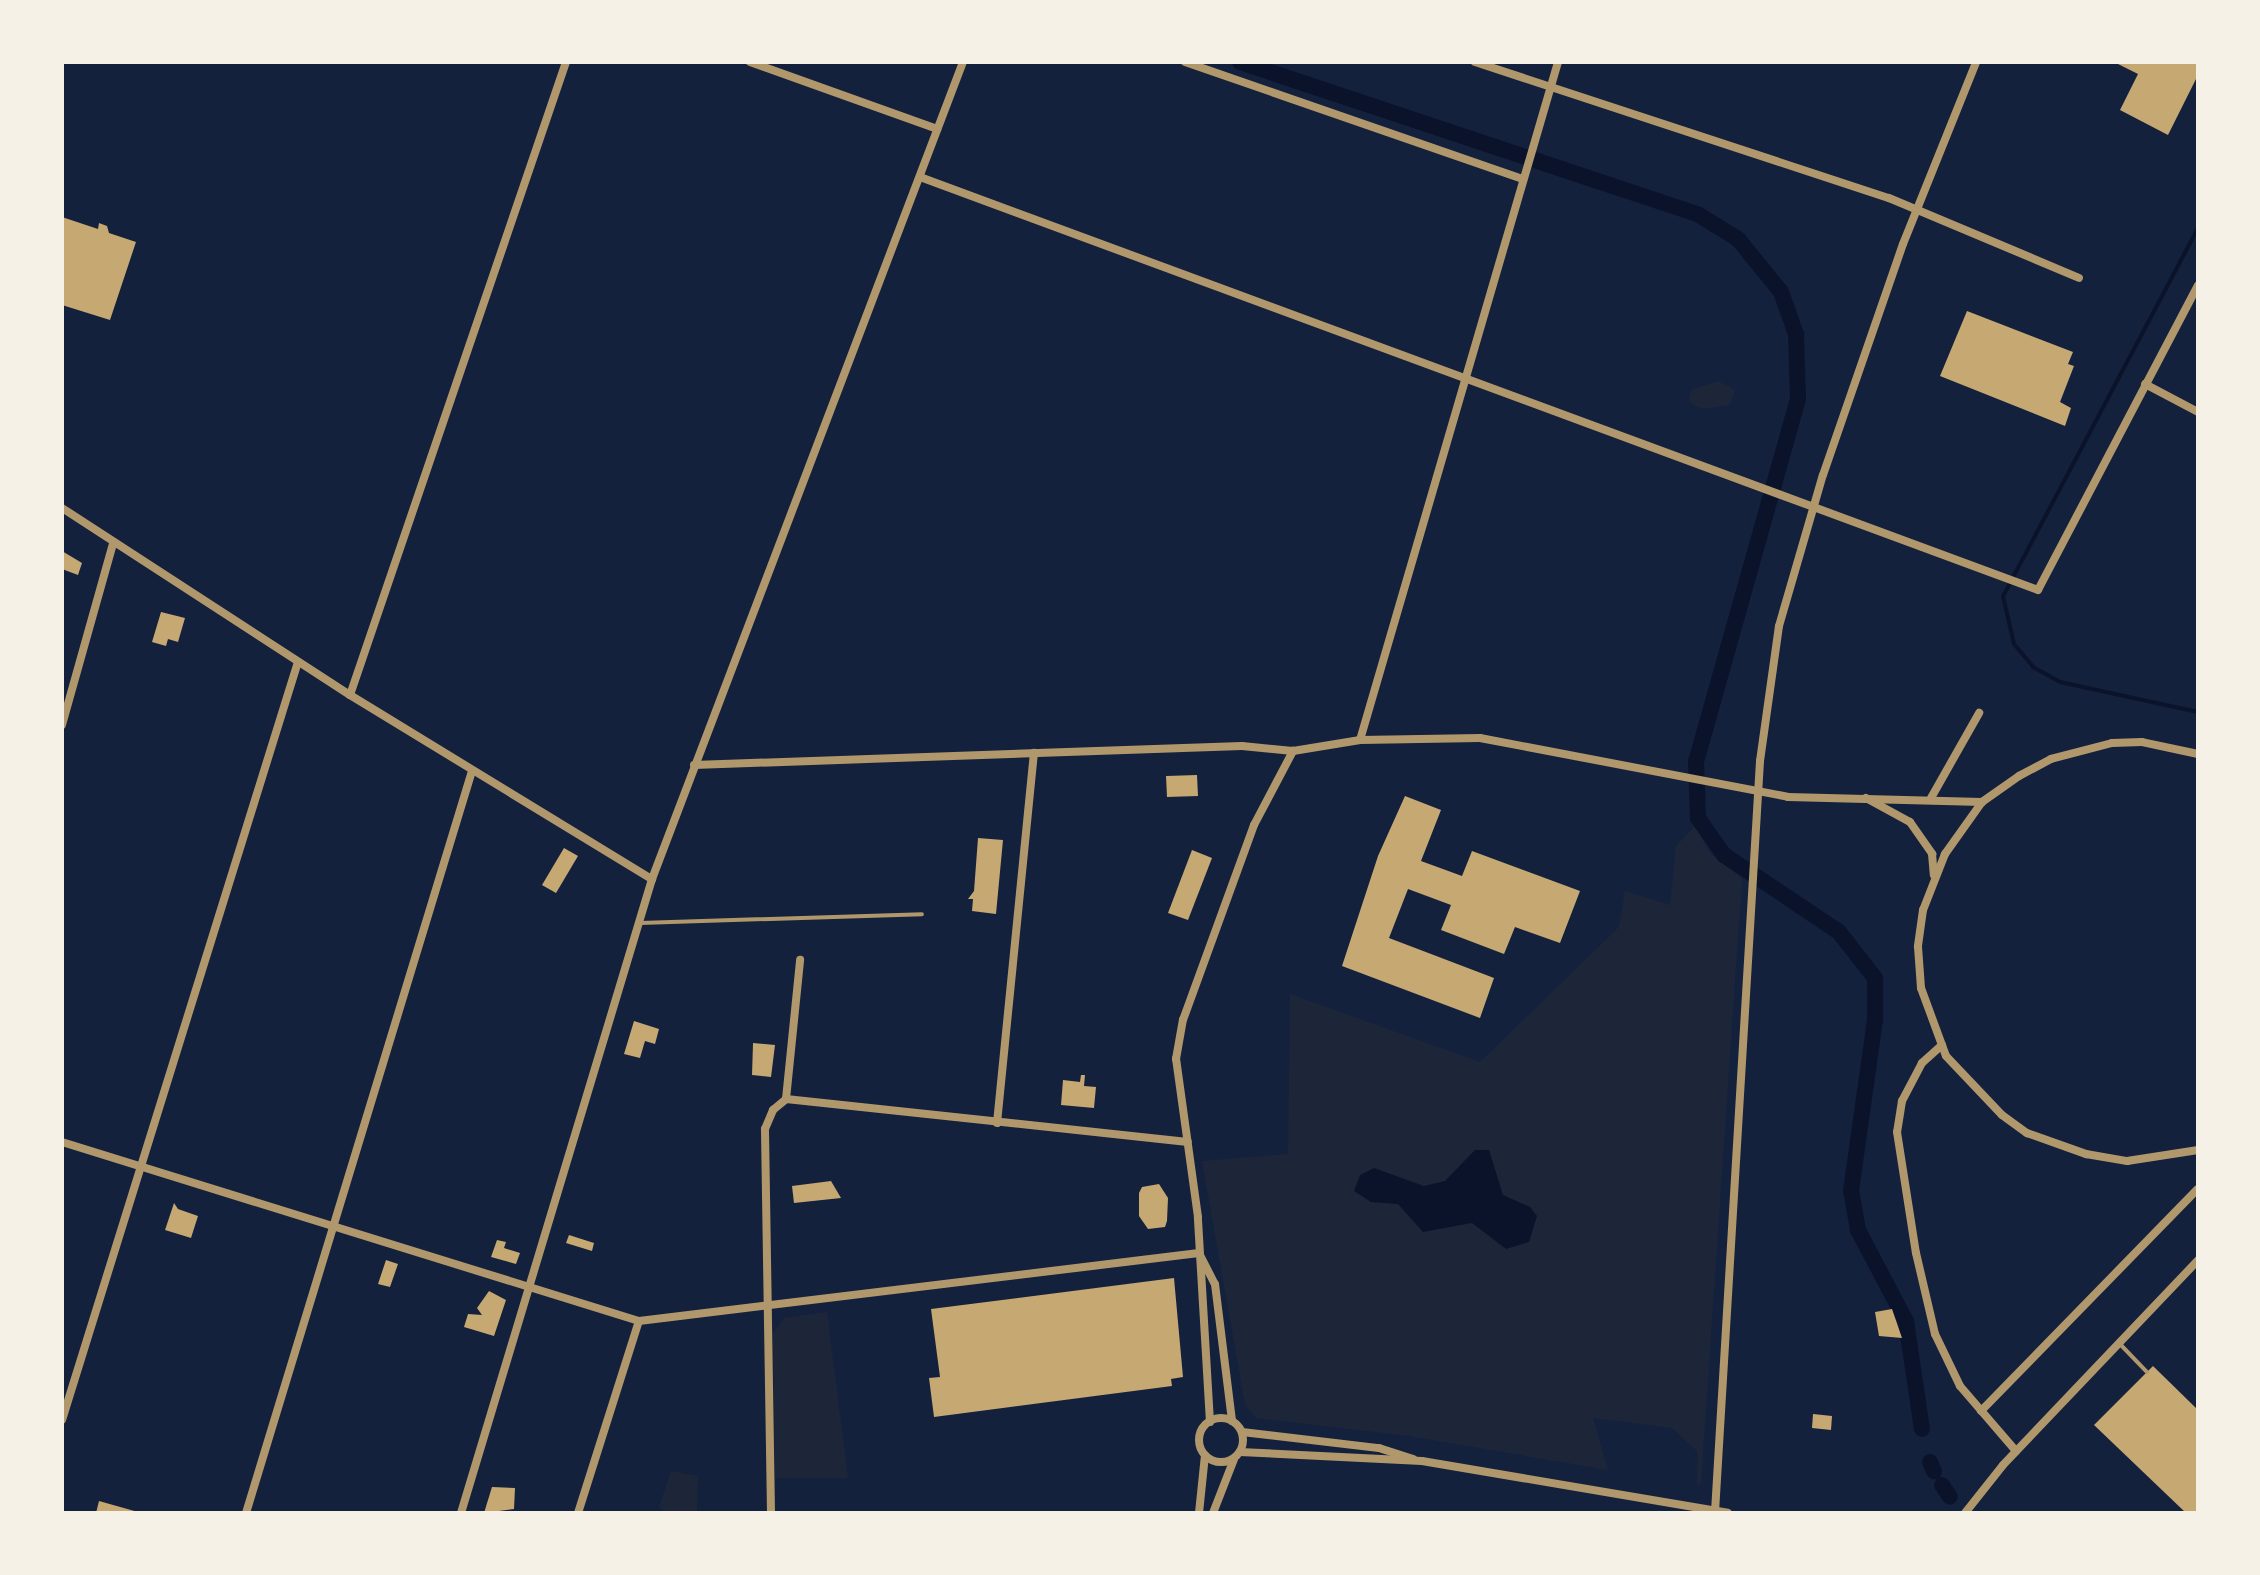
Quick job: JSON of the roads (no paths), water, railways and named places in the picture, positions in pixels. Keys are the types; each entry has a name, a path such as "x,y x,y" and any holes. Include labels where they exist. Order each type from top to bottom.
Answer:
{"street":[{"path":"350,695 566,62"},
{"path":"750,62 937,129"},
{"path":"461,1513 652,879 963,62"},
{"path":"1185,62 1522,174"},
{"path":"1475,62 1916,209 2079,278"},
{"path":"1360,740 1462,378 1558,62"},
{"path":"1715,1512 1761,752 1779,626 1814,506 1916,209 1976,62"},
{"path":"920,177 2038,590 2198,285"},
{"path":"2145,384 2198,412"},
{"path":"62,508 350,695 652,879"},
{"path":"62,725 113,543"},
{"path":"62,1420 298,662"},
{"path":"1931,798 1979,713"},
{"path":"694,765 1259,746 1293,751 1371,739 1480,738 1708,778 1788,797 1862,796 1982,802"},
{"path":"1934,875 1982,802 2041,764 2087,748 2142,742 2198,754"},
{"path":"1199,1513 1205,1455 1200,1436 1210,1422 1199,1253 1176,1059 1183,1020 1254,825 1293,751"},
{"path":"997,1123 1034,753"},
{"path":"246,1513 472,771"},
{"path":"1862,796 1910,822 1932,854 1934,875 1918,947 1921,988 1954,1069 1992,1108 2027,1133 2060,1147 2127,1161 2198,1150"},
{"path":"771,1513 767,1305 771,1277 765,1129 773,1110 786,1099 800,960"},
{"path":"1942,1045 1922,1063 1902,1101 1897,1132 1935,1334 1960,1386 2016,1451"},
{"path":"786,1099 1188,1142"},
{"path":"62,1142 639,1321 1199,1253"},
{"path":"1981,1411 2198,1189"},
{"path":"1199,1253 1215,1284 1232,1421 1242,1432 1379,1448 1422,1461 1728,1513"},
{"path":"1965,1513 2016,1451 2198,1260"},
{"path":"578,1513 639,1321"},
{"path":"1210,1422 1232,1421"},
{"path":"1213,1513 1237,1455 1242,1432"},
{"path":"1205,1455 1214,1461 1237,1455 1422,1461"}],"lane":[{"path":"638,923 922,914"},
{"path":"2119,1343 2147,1372"}],"waterway":[{"path":"1240,62 1699,215 1738,239 1781,292 1796,334 1798,399 1696,761 1698,818 1724,855 1839,932 1875,978 1875,1020 1851,1190 1858,1230 1906,1321 1922,1429"},
{"path":"2198,228 2003,596 2014,644 2033,667 2060,682 2198,712"},
{"path":"1930,1462 1934,1471"},
{"path":"1942,1485 1950,1497"}]}
